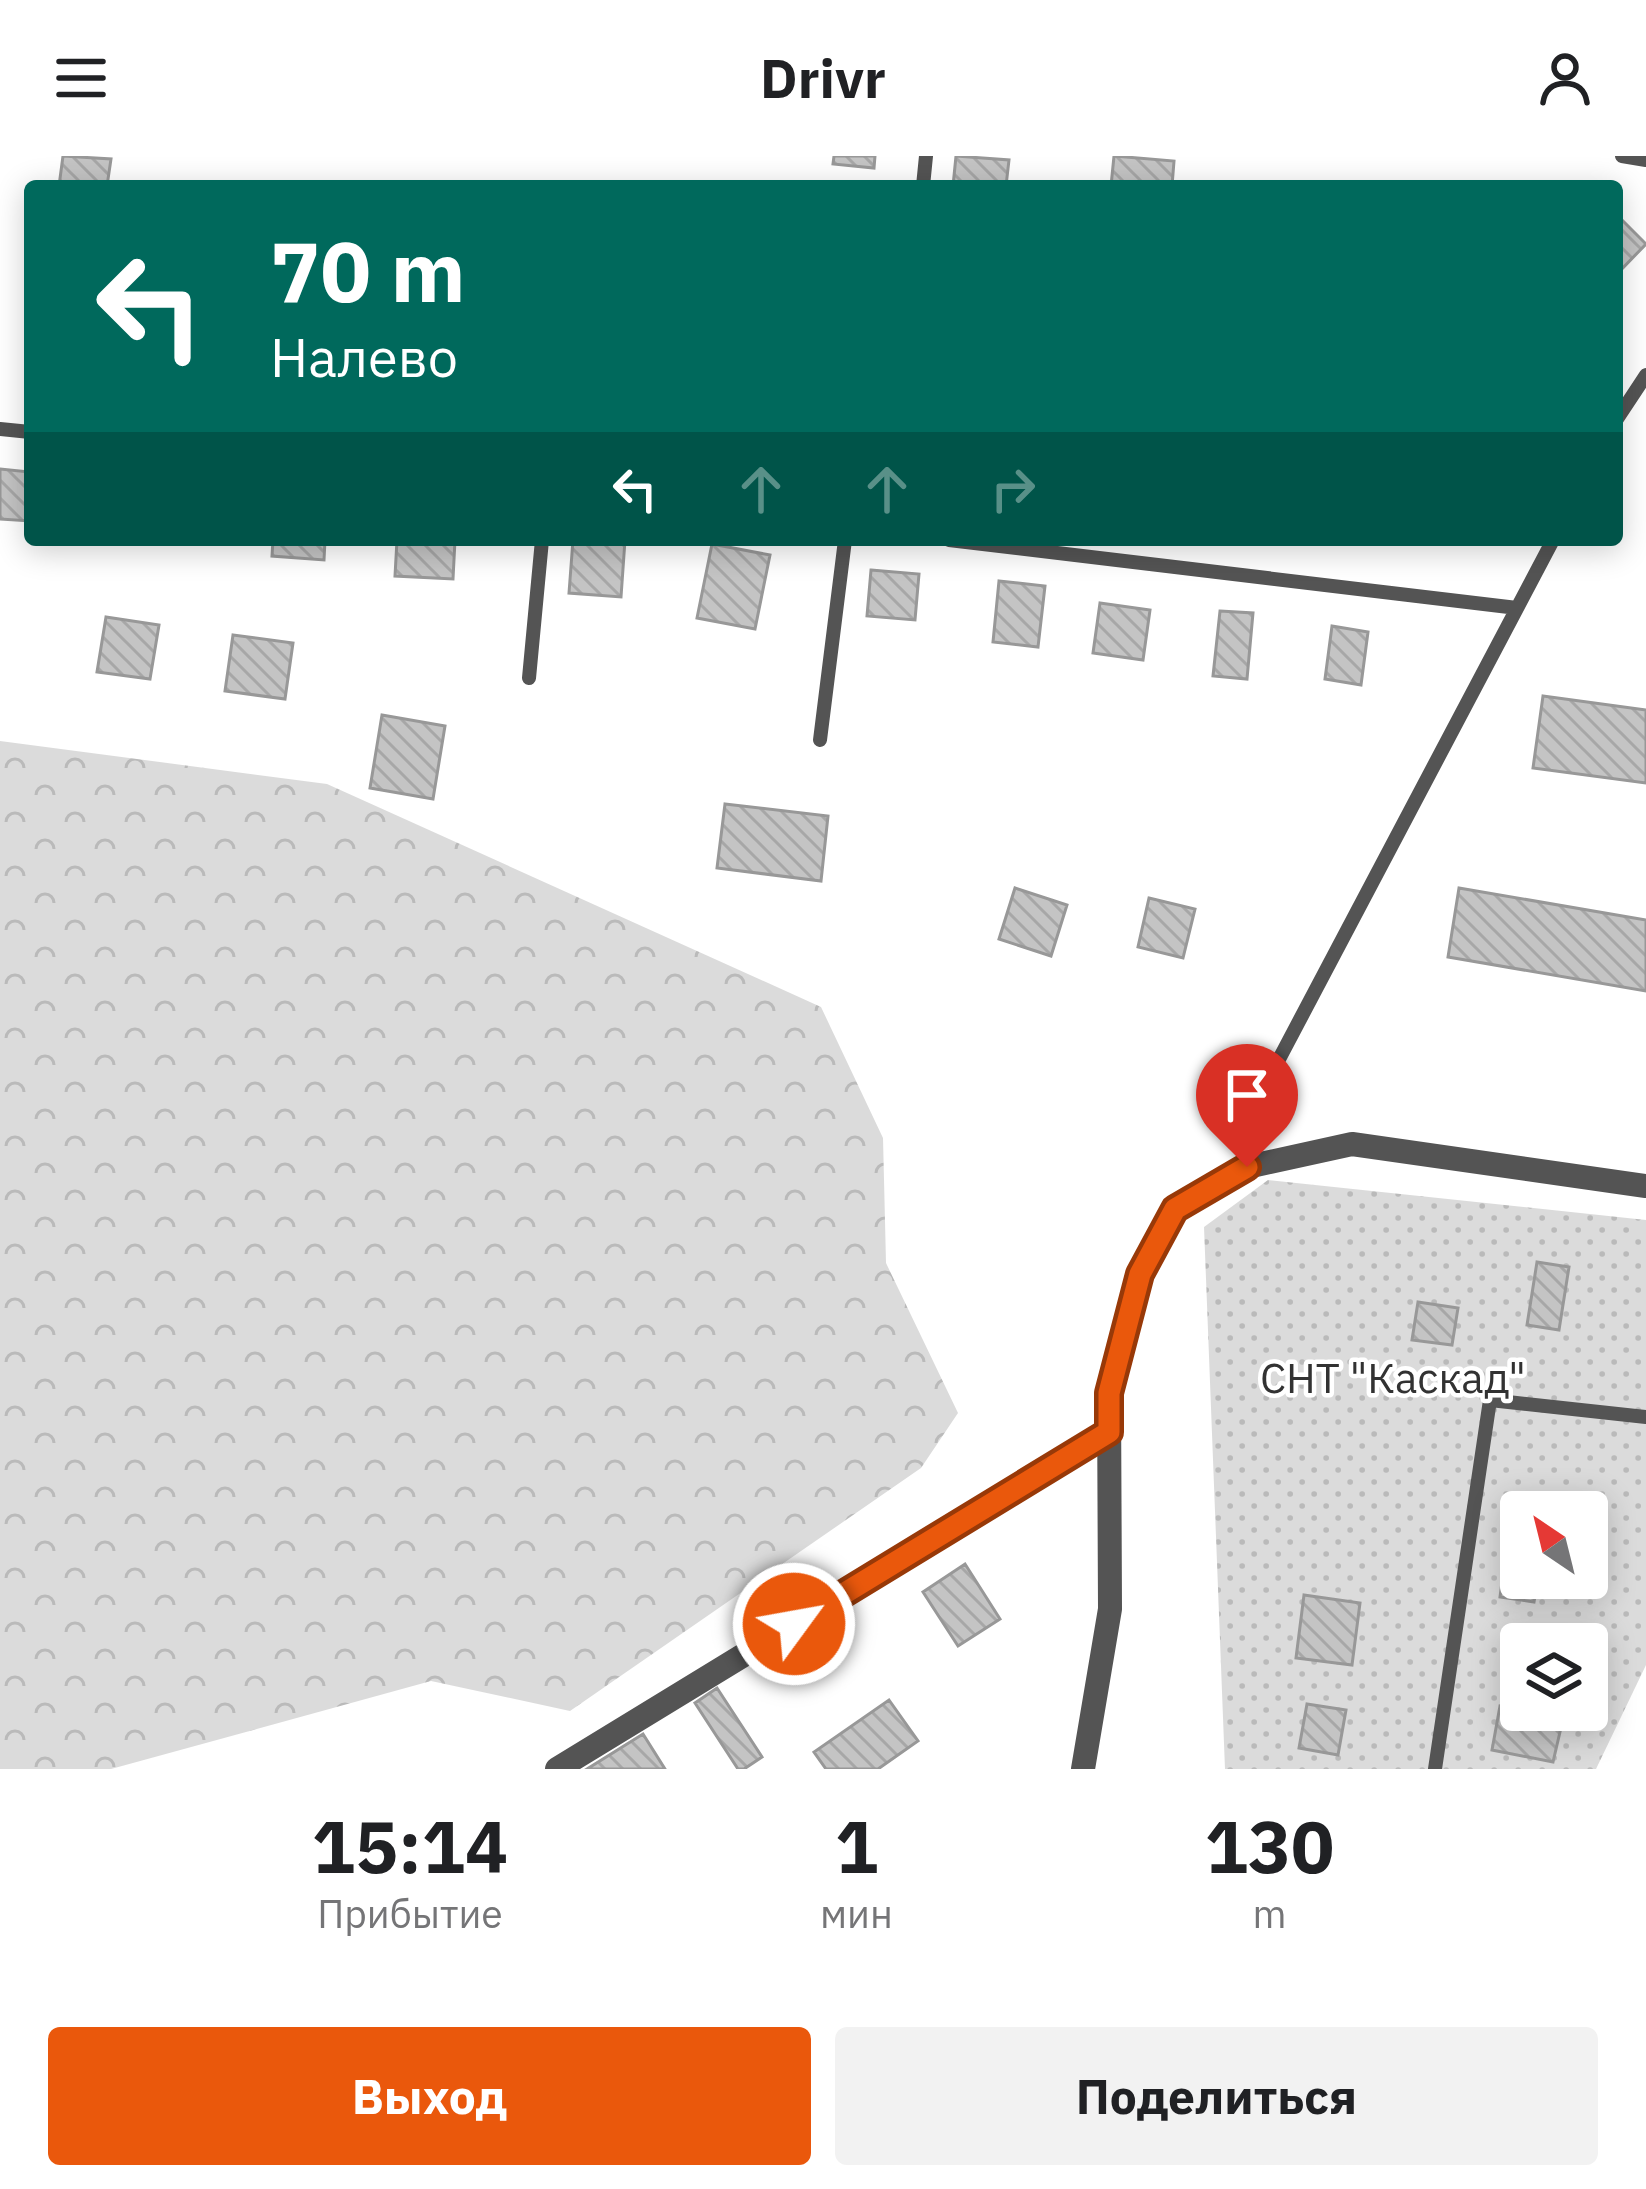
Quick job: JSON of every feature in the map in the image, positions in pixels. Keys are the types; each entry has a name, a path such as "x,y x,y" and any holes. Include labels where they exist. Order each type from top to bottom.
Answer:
{"street":[{"path":"1083,1769 1110,1610 1109,1393 1140,1274 1175,1209 1247,1167 1352,1144 1646,1186"},
{"path":"557,1769 1109,1432"}],"lane":[{"path":"1622,156 1646,160"},
{"path":"1623,410 1646,375"},
{"path":"529,678 541,546"},
{"path":"820,740 844,546"},
{"path":"999,546 1517,608"},
{"path":"1256,1112 1240,1092 1277,1064 1550,546"},
{"path":"1435,1769 1490,1400 1646,1417"}],"green space":[{"path":"0,741 327,784 821,1007 883,1138 886,1263 958,1413 921,1468 570,1711 431,1681 111,1769 0,1769"},
{"name":"СНТ \"Каскад\"","path":"1268,1180 1646,1220 1646,1665 1596,1769 1225,1769 1204,1227"}],"building":[{"path":"63,156 111,159 108,180 60,180"},
{"path":"834,156 875,156 874,168 833,164"},
{"path":"956,156 1009,160 1007,180 954,180"},
{"path":"1114,156 1174,161 1172,180 1112,180"},
{"path":"1623,221 1646,244 1623,268"},
{"path":"0,469 24,471 24,521 0,519"},
{"path":"273,546 325,546 324,560 272,556"},
{"path":"397,546 455,546 453,579 395,576"},
{"path":"573,546 625,546 621,597 569,593"},
{"path":"712,546 770,555 755,629 697,618"},
{"path":"871,570 919,574 915,620 867,616"},
{"path":"999,581 1045,586 1038,647 993,642"},
{"path":"1100,603 1150,610 1143,660 1093,653"},
{"path":"1220,611 1253,613 1247,679 1213,676"},
{"path":"106,617 159,625 150,679 97,672"},
{"path":"1332,626 1368,632 1361,685 1325,679"},
{"path":"233,635 293,643 285,699 225,691"},
{"path":"1543,696 1646,710 1646,783 1533,768"},
{"path":"382,715 445,726 433,799 370,788"},
{"path":"725,804 828,816 821,881 717,868"},
{"path":"1015,888 1067,905 1051,956 999,939"},
{"path":"1459,888 1646,920 1646,991 1448,957"},
{"path":"1149,898 1195,909 1183,958 1138,947"},
{"path":"1537,1262 1569,1267 1559,1330 1527,1325"},
{"path":"1418,1302 1458,1308 1452,1345 1412,1340"},
{"path":"965,1564 1000,1619 958,1646 923,1592"},
{"path":"1304,1595 1360,1603 1352,1665 1296,1658"},
{"path":"717,1688 762,1757 744,1769 738,1769 695,1703"},
{"path":"889,1700 918,1741 878,1769 826,1769 814,1752"},
{"path":"1307,1704 1346,1710 1338,1755 1299,1748"},
{"path":"1500,1706 1500,1731 1560,1731 1553,1762 1492,1750"},
{"path":"643,1734 665,1769 587,1769"}],"route":[{"path":"794,1624 1109,1432 1109,1393 1140,1274 1175,1209 1247,1167"}]}
